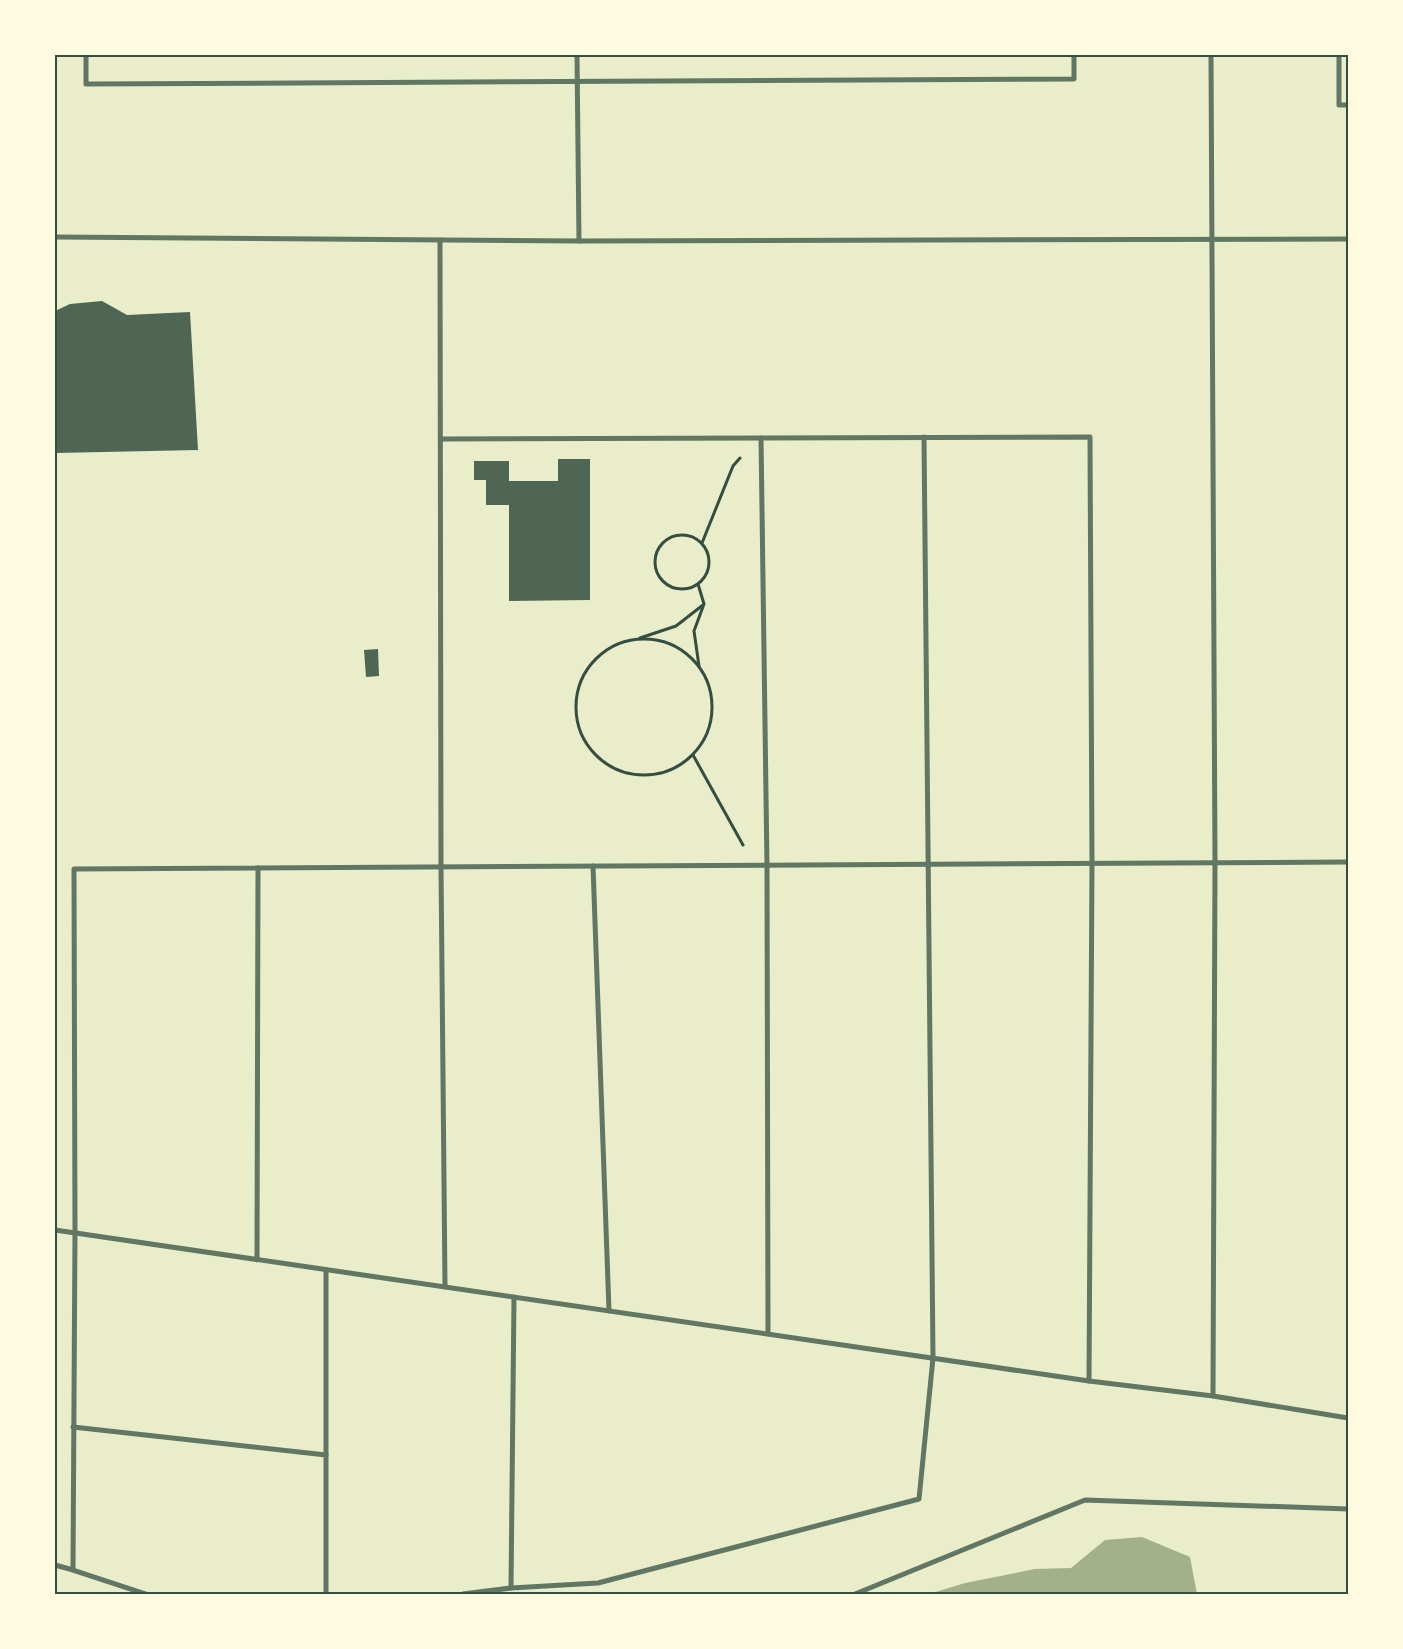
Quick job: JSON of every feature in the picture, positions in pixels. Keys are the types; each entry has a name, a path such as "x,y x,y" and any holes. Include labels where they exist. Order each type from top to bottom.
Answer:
{"street":[{"path":"86,55 86,84 1074,79 1074,55"},
{"path":"577,55 579,241"},
{"path":"1211,55 1215,863 1213,1396"},
{"path":"1339,55 1339,105 1348,106"},
{"path":"55,237 579,241 1348,239"},
{"path":"440,240 441,867 445,1287"},
{"path":"463,1594 511,1588 598,1583 919,1499 933,1358 924,437"},
{"path":"441,439 1090,437 1092,863 1089,1381"},
{"path":"761,438 767,866 768,1334"},
{"path":"73,1570 74,869 1348,862"},
{"path":"593,866 609,1311"},
{"path":"258,868 258,1260"},
{"path":"55,1230 1089,1381 1213,1396 1348,1418"},
{"path":"326,1270 326,1594"},
{"path":"508,1594 511,1588 514,1297"},
{"path":"73,1427 326,1455"},
{"path":"855,1594 1085,1500 1348,1509"},
{"path":"55,1565 146,1594"}],"path":[{"path":"702,543 733,466 740,458"},
{"path":"685,535 702,543 707,550 710,560 705,578 698,584 690,589 673,589 659,578 654,562 656,553 666,540 675,536 685,535"},
{"path":"698,584 704,604 694,631 700,667 710,688 713,711 707,734 693,755 670,770 657,774 635,775 614,769 596,757 583,739 576,719 576,697 582,676 595,659 615,645 676,626 704,604"},
{"path":"637,639 661,641 682,650 700,667"},
{"path":"693,755 743,845"}],"shaded area":[{"path":"1142,1537 1190,1557 1197,1594 929,1594 965,1583 1035,1569 1071,1568 1105,1540"}],"building":[{"path":"102,301 127,315 190,312 198,450 55,453 55,311 70,304"},
{"path":"558,459 590,459 590,600 509,601 509,505 486,505 486,480 474,480 474,461 509,461 509,481 558,481"},
{"path":"378,649 379,676 366,677 364,650"}]}
